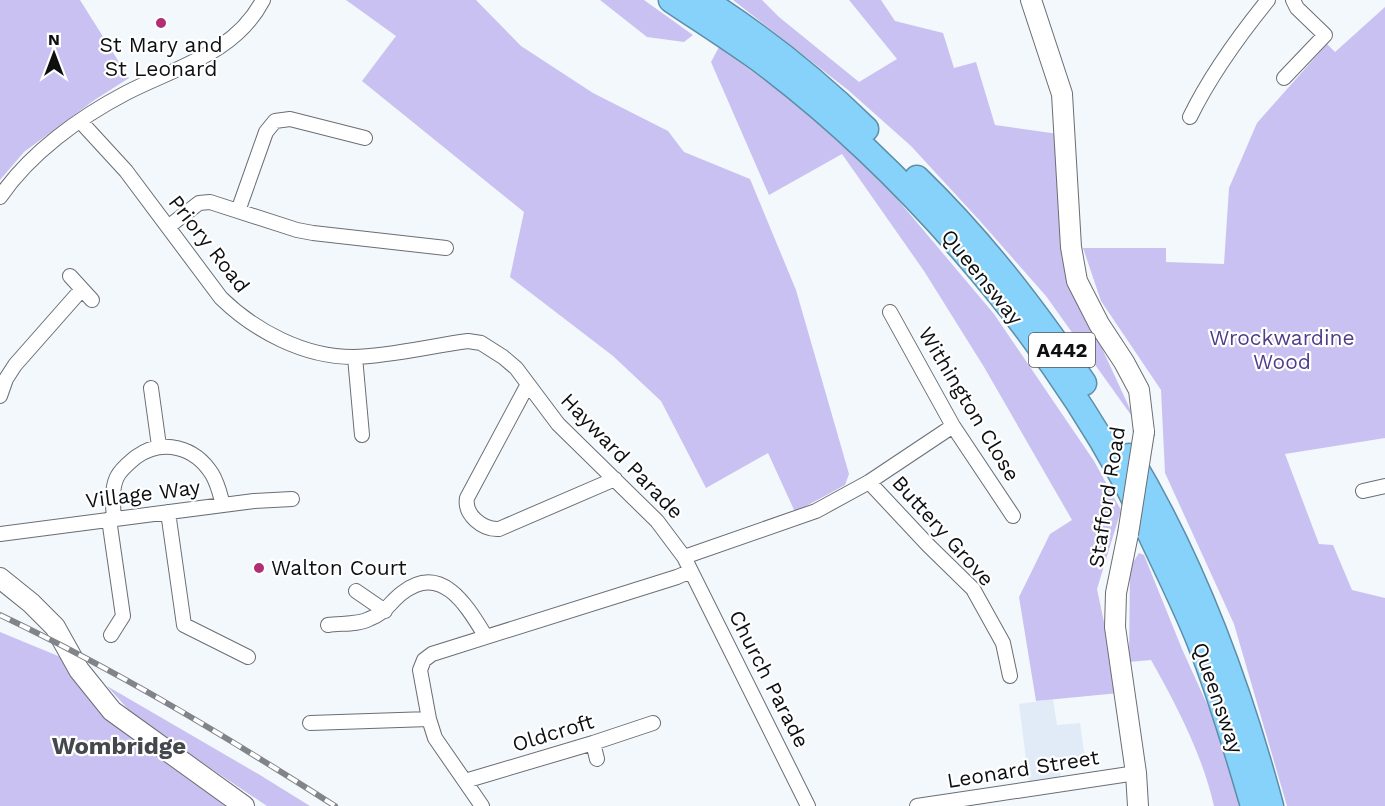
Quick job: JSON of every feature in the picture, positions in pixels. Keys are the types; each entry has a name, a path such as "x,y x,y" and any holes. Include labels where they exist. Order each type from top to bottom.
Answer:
{"highway":[{"name":"Queensway","path":"671,0 764,63 842,128 923,206 978,269 1030,335 1077,401 1124,479 1171,578 1199,641 1237,751 1253,806"},
{"name":"Queensway","path":"704,0 728,15 829,93 943,203 996,261 1044,324 1148,487 1177,548 1205,609 1254,742 1271,806"}],"street":[{"path":"0,196 31,158 81,122 123,95 196,61 222,46 238,34 263,0"},
{"name":"Stafford Road","path":"1031,0 1062,93 1071,248 1077,281 1139,390 1144,432 1116,593 1115,627 1136,773 1138,806"},
{"path":"1190,108 1225,54 1268,0"},
{"path":"1284,78 1325,35 1297,8 1293,0"},
{"path":"238,211 266,132 275,121 290,119 365,138"},
{"name":"Priory Road","path":"81,122 126,171 209,284 237,313 269,334 315,352 355,357 468,341 481,343 503,357 528,384"},
{"path":"168,227 202,202 210,202 313,233 446,248"},
{"path":"70,276 92,300"},
{"path":"0,396 3,377 82,289"},
{"name":"Withington Close","path":"890,312 953,426 1013,516"},
{"path":"355,357 362,435"},
{"path":"528,384 467,498 468,512 484,526 499,529 615,478"},
{"name":"Hayward Parade","path":"528,384 558,424 657,521 684,557 691,571"},
{"path":"150,388 159,446"},
{"path":"684,557 812,513 869,482 953,426"},
{"path":"111,635 123,616 111,519 114,487 118,475 143,452 159,446 177,448 202,461 218,485 223,505"},
{"name":"Buttery Grove","path":"869,482 928,545 974,589 1003,643 1010,676"},
{"path":"1364,490 1385,486"},
{"name":"Village Way","path":"0,534 254,501 292,499"},
{"path":"168,512 184,625 248,657"},
{"path":"482,806 435,738 420,670 424,660 432,654 677,578 691,571"},
{"name":"Church Parade","path":"691,571 808,806"},
{"path":"0,578 31,603 55,627 79,670 112,711 243,806"},
{"path":"328,625 367,621 385,611 399,595 412,586 424,582 437,583 453,592 469,608 486,637"},
{"path":"356,591 385,611"},
{"path":"310,723 429,719"},
{"name":"Oldcroft","path":"465,781 653,723"},
{"path":"593,743 597,759"},
{"name":"Leonard Street","path":"917,806 1136,773"}],"shaded area":[{"path":"1053,699 1057,725 1080,723 1085,759 1059,762 1061,778 1029,783 1019,704"}],"green space":[{"path":"0,0 80,0 129,78 93,101 24,152 0,180"},
{"path":"346,0 476,0 521,46 593,93 668,131 684,152 750,179 796,290 849,474 845,485 795,512 768,453 706,488 661,401 613,356 510,277 524,212 362,81 396,36"},
{"path":"600,0 644,0 693,35 684,42 647,37"},
{"path":"733,0 762,0 779,17 859,82 897,59 849,0 881,0 895,21 943,33 954,68 976,62 995,125 1058,134 1095,333 1136,422 1046,296 911,146 848,90"},
{"name":"Wrockwardine Wood","path":"1385,7 1385,438 1285,454 1319,544 1333,545 1352,590 1385,598 1385,806 1287,806 1234,624 1165,473 1161,390 1101,301 1083,248 1166,248 1166,262 1224,264 1229,188 1257,123 1327,44 1335,52"},
{"path":"719,47 787,97 877,175 994,314 1094,461 1121,510 1097,589 1119,693 1036,701 1019,597 1050,534 1072,520 984,367 924,271 842,154 769,195 711,62"},
{"path":"1139,553 1144,555 1182,649 1216,724 1242,806 1214,806 1203,768 1188,731 1151,660 1129,662 1130,567"},
{"path":"0,632 63,658 235,806 0,806"},
{"path":"107,686 310,806 267,806 137,719"}],"railway":[{"path":"0,615 86,658 170,705 335,806"}],"place":[{"name":"St Mary and St Leonard","path":"161,23"},
{"name":"Walton Court","path":"259,568"}],"district":[{"name":"Wombridge","path":"119,746"}]}
